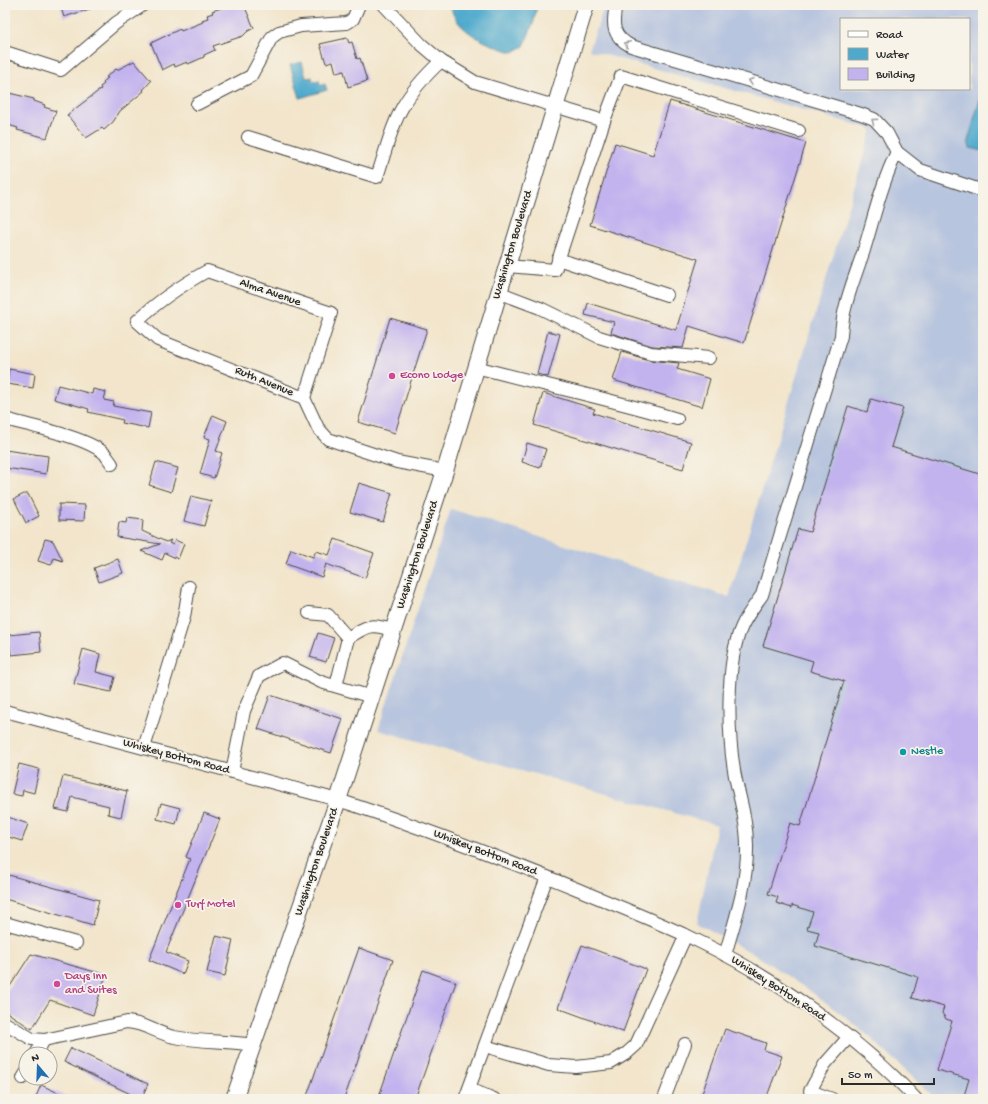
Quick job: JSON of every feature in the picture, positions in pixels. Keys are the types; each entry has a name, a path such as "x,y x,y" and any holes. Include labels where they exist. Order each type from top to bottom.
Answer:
{"main road":[{"name":"Washington Boulevard","path":"234,1099 338,800 394,630 445,471 586,5"}],"street":[{"path":"5,52 61,70 116,23 143,5"},
{"path":"197,104 251,76 272,37 279,32 301,26 347,23 353,19 359,5"},
{"path":"384,5 396,10 421,44 441,60 475,82 604,121"},
{"path":"616,5 614,31 620,40 631,46 874,119 887,133 898,152 920,170 983,191"},
{"path":"248,137 377,177 395,122 402,108 424,77 441,60"},
{"path":"507,266 555,270 604,121 621,76 799,131"},
{"path":"725,955 740,903 747,846 746,822 735,776 732,740 731,694 733,659 742,626 762,595 841,336 841,323 889,169 898,152"},
{"path":"558,259 668,295"},
{"name":"Alma Avenue","path":"137,321 151,308 191,280 207,271 331,313 304,398"},
{"path":"498,292 540,308 599,338 651,353 709,358"},
{"name":"Ruth Avenue","path":"137,321 158,340 304,398 318,428 328,439 397,462 445,471"},
{"path":"476,367 552,388 633,406 677,419"},
{"path":"5,419 94,446 105,454 112,464"},
{"path":"144,748 184,617 189,587"},
{"path":"309,613 328,615 348,638"},
{"path":"336,686 348,638 364,628 377,625 394,630"},
{"path":"232,772 244,711 259,676 283,663 321,682 372,697"},
{"name":"Whiskey Bottom Road","path":"5,711 338,800 415,826 547,877 686,935 725,955 780,988 831,1023 916,1099"},
{"path":"494,1099 467,1094 547,877"},
{"path":"5,923 76,943"},
{"path":"485,1046 549,1065 576,1067 610,1063 627,1054 636,1045 686,935"},
{"path":"5,1023 32,1039 44,1040 127,1022 139,1023 171,1036 189,1039 222,1040 253,1045"},
{"path":"832,1099 810,1091 825,1064 848,1038"},
{"path":"41,1046 44,1040"},
{"path":"664,1099 685,1044"}],"shaded area":[{"path":"605,5 983,5 983,1099 936,1099 864,1032 820,998 759,957 697,923 717,825 378,730 451,509 729,597 872,129 589,50"}],"water":[{"path":"451,5 537,5 534,21 524,46 513,52 484,42 466,30 453,14"},
{"path":"302,62 306,78 312,77 313,82 319,80 320,86 325,84 327,90 300,98 290,65"},
{"path":"983,89 983,151 970,148 968,141"}],"building":[{"path":"60,5 96,5 96,7 64,17"},
{"path":"231,5 244,5 254,28 243,36 213,46 215,50 204,55 204,57 188,64 187,62 175,67 174,64 162,70 151,43 180,29 181,31 203,22 202,20 208,18 207,15 213,13 212,11"},
{"path":"347,38 349,43 352,42 357,59 360,58 367,81 348,87 344,71 336,73 333,61 326,63 320,44"},
{"path":"134,61 151,81 143,90 144,91 120,111 113,122 104,130 102,128 86,138 67,115 101,89 100,87 104,84 103,82 108,78 106,77 116,69 117,70"},
{"path":"5,92 34,99 34,101 45,105 44,107 56,111 47,138 17,130 18,128 5,124"},
{"path":"670,101 806,143 744,343 689,326 683,348 652,346 611,333 614,322 585,315 588,303 676,330 698,259 590,225 615,143 653,155"},
{"name":"Econo Lodge","path":"390,318 427,329 395,433 358,422"},
{"path":"548,331 560,334 548,377 537,374"},
{"path":"622,352 649,360 679,363 677,369 710,379 702,407 613,380"},
{"path":"9,369 35,374 33,388 7,384"},
{"path":"58,385 92,394 93,389 106,392 104,400 114,402 113,406 151,413 148,428 122,423 123,420 88,412 89,409 54,399"},
{"path":"543,393 595,409 593,413 691,442 683,469 534,425"},
{"name":"Nestle","path":"871,399 903,408 891,447 983,475 983,1099 963,1099 969,1079 937,1070 952,1021 946,1019 942,1013 944,1007 912,998 918,977 815,946 819,932 807,929 813,912 792,905 792,908 776,903 778,897 768,894 790,823 800,826 844,681 810,671 813,661 763,646 798,529 810,532 848,406 867,412"},
{"path":"213,415 227,421 216,451 222,453 214,478 200,474 210,439 204,437"},
{"path":"527,443 546,449 540,468 522,462"},
{"path":"5,450 48,456 46,474 5,468"},
{"path":"156,462 178,468 171,492 149,485"},
{"path":"359,483 392,493 383,522 350,512"},
{"path":"24,494 28,494 39,516 26,523 14,499"},
{"path":"191,496 211,501 204,526 184,521"},
{"path":"59,504 85,505 84,521 59,520"},
{"path":"127,518 143,520 142,531 166,542 171,540 169,543 173,545 175,540 184,544 178,559 165,553 162,560 141,551 160,544 117,537 119,522 126,523"},
{"path":"45,539 53,541 63,561 54,558 51,565 38,561"},
{"path":"335,539 374,553 365,578 326,564 322,577 286,564 291,549 313,557 316,551 329,555"},
{"path":"118,559 123,573 99,582 94,568"},
{"path":"39,632 41,652 11,655 9,635"},
{"path":"318,633 334,638 326,662 310,657"},
{"path":"83,649 100,654 96,672 115,677 111,692 74,684"},
{"path":"270,695 343,719 331,753 258,729"},
{"path":"19,764 39,769 34,793 23,790 22,796 12,794"},
{"path":"63,776 127,791 121,817 108,814 109,806 72,797 68,812 55,809"},
{"path":"161,803 180,808 176,824 157,819"},
{"name":"Turf Motel","path":"204,813 220,819 166,952 188,961 183,974 149,960 190,859 186,857"},
{"path":"5,816 28,824 22,841 5,836"},
{"path":"5,874 99,900 93,925 5,899"},
{"path":"216,936 233,940 225,976 207,972"},
{"path":"582,945 646,969 623,1032 558,1008"},
{"path":"359,948 393,960 344,1099 315,1099 307,1096"},
{"name":"Days Inn and Suites","path":"31,954 106,975 93,1015 50,1000 32,1029 5,1011 5,994"},
{"path":"423,970 456,982 415,1099 378,1099"},
{"path":"725,1029 766,1043 764,1050 782,1056 766,1099 700,1099"},
{"path":"71,1048 148,1084 141,1099 64,1062"},
{"path":"41,1086 43,1086 72,1099 35,1099"}],"place":[{"name":"Econo Lodge","path":"392,376"},
{"name":"Nestle","path":"903,752"},
{"name":"Turf Motel","path":"178,905"},
{"name":"Days Inn and Suites","path":"57,984"}]}
